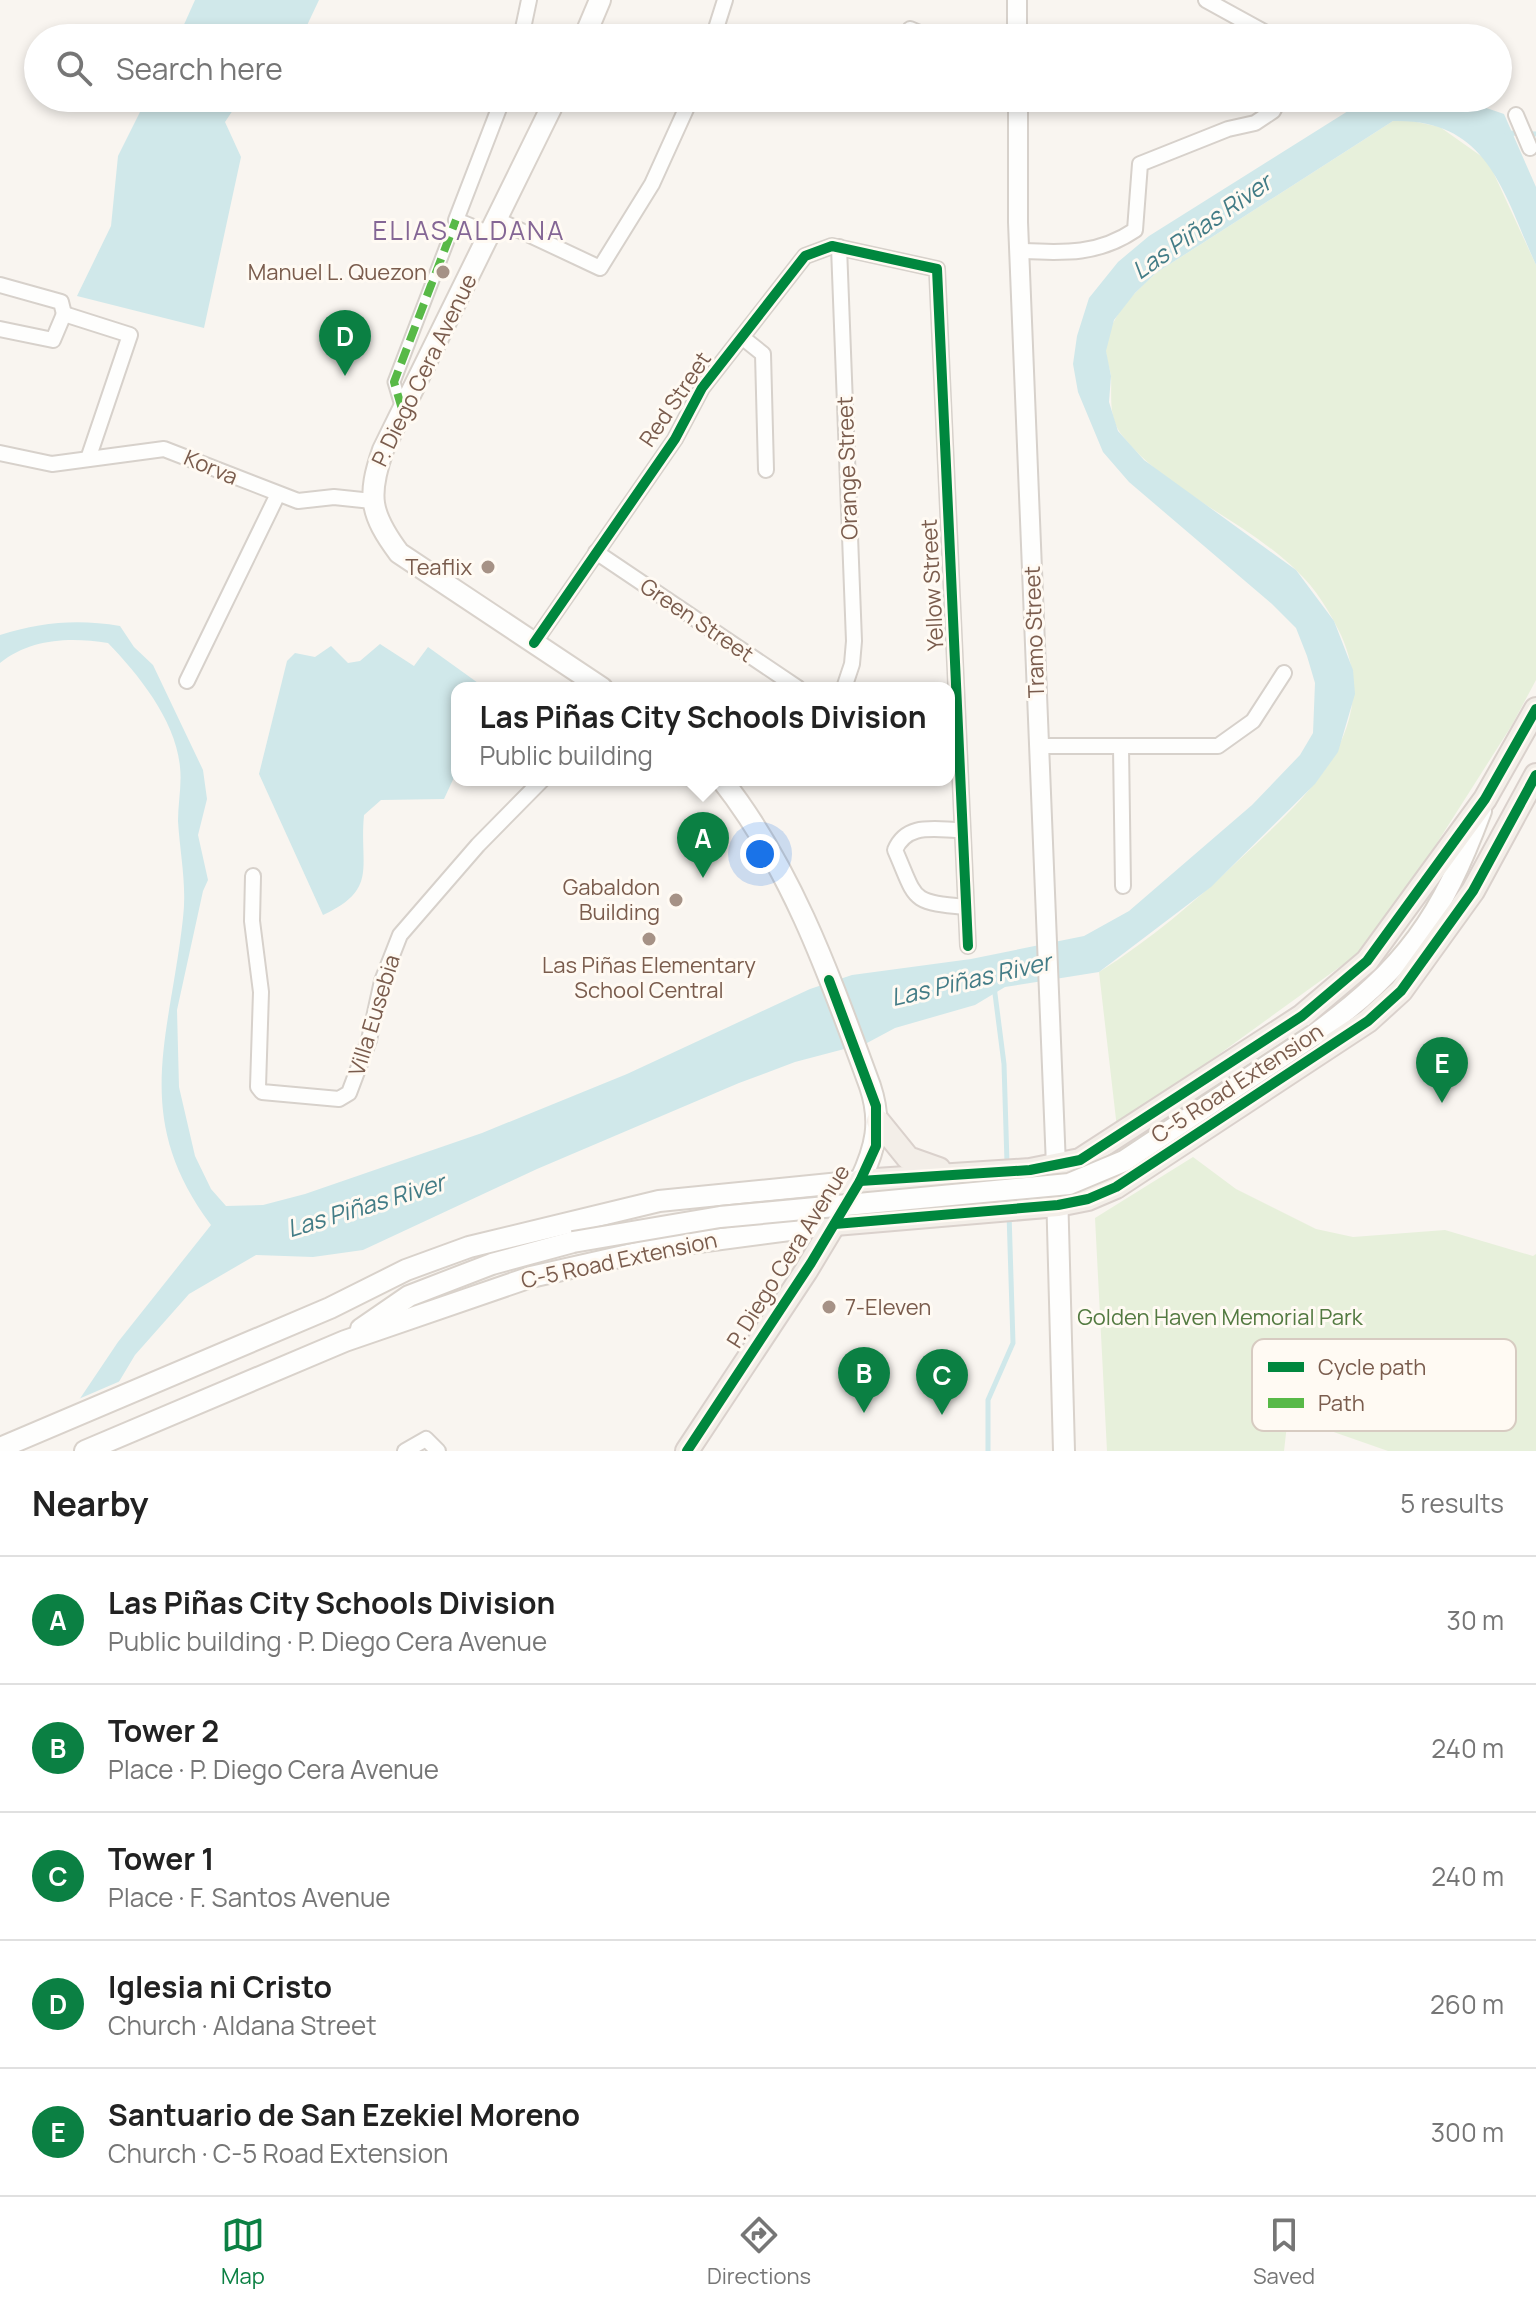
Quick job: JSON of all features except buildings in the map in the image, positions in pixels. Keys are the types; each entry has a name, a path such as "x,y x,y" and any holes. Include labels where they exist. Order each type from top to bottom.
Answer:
{"main road":[{"path":"590,24 600,0"},
{"name":"P. Diego Cera Avenue","path":"372,501 374,476 402,409 549,112"},
{"path":"372,501 378,523 399,553 593,682"},
{"name":"C-5 Road Extension","path":"0,1448 330,1308 406,1270 518,1232 659,1201 860,1181 1030,1170 1056,1166 1099,1151 1338,989 1367,961 1485,799 1536,709"},
{"name":"C-5 Road Extension","path":"94,1447 345,1341 487,1291 576,1266 668,1246 835,1224 1058,1205 1088,1199 1116,1187 1368,1021 1401,991 1473,891 1509,819 1536,775"},
{"name":"P. Diego Cera Avenue","path":"687,1451 860,1181 876,1146 878,1121 859,1058 791,888 765,841 726,786"},
{"name":"C-5 Road Extension","path":"1457,876 1485,799"},
{"name":"C-5 Road Extension","path":"330,1308 409,1296 492,1264 573,1242 720,1217 1031,1190 1077,1182 1124,1161 1314,1035 1371,992 1395,968 1457,876 1509,819"},
{"path":"878,1121 898,1149 918,1165 968,1173"},
{"path":"1056,1166 1064,1451"},
{"name":"C-5 Road Extension","path":"345,1341 409,1296"}],"street":[{"path":"524,24 529,0"},
{"path":"717,24 725,0"},
{"path":"1017,0 1017,24"},
{"path":"1206,0 1250,24"},
{"path":"402,409 394,382 498,112"},
{"path":"456,220 494,227 600,268 652,184 685,112"},
{"name":"Tramo Street","path":"1018,112 1038,746 1056,1166"},
{"path":"1021,251 1064,253 1112,246 1135,230 1140,164 1228,129 1255,123 1272,112"},
{"path":"1516,115 1530,148"},
{"name":"Yellow Street","path":"839,247 937,269 951,682"},
{"name":"Red Street","path":"534,643 675,439 702,388 743,338 761,309 805,256 819,249 839,247"},
{"name":"Orange Street","path":"839,247 854,641 852,664 846,682"},
{"path":"0,285 61,302 64,314 53,340 0,329"},
{"path":"64,314 127,332 131,339 88,459"},
{"path":"743,338 763,354 766,470"},
{"name":"Korva","path":"0,453 52,464 164,449 277,496 298,501 334,497 372,501"},
{"path":"187,681 277,496"},
{"name":"Green Street","path":"596,552 789,682"},
{"path":"1038,746 1218,746 1253,721 1284,673"},
{"path":"1121,747 1123,886"},
{"name":"Yellow Street","path":"955,770 962,830 968,946"},
{"name":"Villa Eusebia","path":"253,876 252,921 261,992 258,1087 262,1092 339,1099 349,1093 369,1040 382,981 400,935 478,845 536,786"},
{"path":"962,830 912,829 901,837 895,850 914,895 926,904 965,907"},
{"path":"405,1451 426,1439 438,1451"}],"green space":[{"path":"1393,121 1412,121 1440,127 1488,161 1536,265 1536,680 1512,725 1402,898 1359,953 1117,1128 1099,972 1190,904 1289,812 1311,787 1331,760 1345,732 1352,702 1352,670 1341,635 1327,609 1297,571 1254,536 1160,473 1121,434 1112,413 1107,340 1123,308 1156,273"},
{"name":"Golden Haven Memorial Park","path":"1193,1157 1236,1189 1316,1229 1353,1237 1445,1230 1533,1256 1536,1254 1536,1451 1388,1451 1331,1431 1516,1431 1516,1339 1252,1339 1252,1431 1286,1431 1284,1451 1107,1451 1095,1218"}],"water":[{"path":"195,0 319,0 308,24 184,24"},
{"path":"140,112 232,112 225,122 241,157 204,328 77,296 111,226 118,156"},
{"name":"Las Piñas River","path":"1346,112 1504,114 1536,187 1536,265 1502,188 1472,147 1451,132 1425,123 1393,121 1156,273 1114,320 1106,351 1111,376 1109,402 1118,431 1144,460 1296,570 1334,621 1353,670 1355,694 1338,752 1315,784 1211,887 1099,972 1005,987 975,1005 895,1028 867,1043 795,1062 739,1083 537,1169 363,1250 313,1257 256,1255 189,1294 135,1355 114,1390 79,1400 118,1342 211,1225 186,1186 171,1148 163,1112 165,1039 184,906 178,821 180,767 164,716 132,669 108,643 52,641 25,648 0,663 0,635 60,623 120,626 134,647 153,665 203,770 207,799 198,835 208,880 177,1010 179,1087 195,1156 211,1189 226,1206 263,1205 305,1194 482,1133 627,1074 810,989 852,975 971,959 1084,936 1129,911 1252,805 1300,755 1313,733 1315,683 1296,628 1129,482 1103,452 1078,392 1073,364 1077,336 1089,298 1118,262 1149,236"},
{"path":"380,644 414,666 428,647 477,682 451,682 451,784 444,799 381,800 364,815 364,863 359,886 341,905 323,915 259,774 287,661 295,653 315,657 331,646 348,663 360,661"}],"pier":[{"path":"125,1379 84,1451 51,1451 74,1401"}],"waterway":[{"path":"1507,133 1536,134"},
{"name":"Las Piñas River","path":"994,986 1004,1064 1007,1163"},
{"path":"988,1451 988,1400 1013,1343 1009,1213"}],"marked path":[{"path":"402,409 394,382 456,220"}],"cycle path":[{"path":"534,643 675,439 702,388 805,256 832,246 937,269 968,946"},
{"path":"860,1181 1030,1170 1080,1160 1302,1016 1367,961 1485,799 1536,709"},
{"path":"835,1224 1058,1205 1088,1199 1116,1187 1368,1021 1401,991 1473,891 1536,775"},
{"path":"687,1451 811,1263 860,1181 876,1146 876,1106 829,980"}],"place":[{"name":"Manuel L. Quezon","path":"443,272"},
{"name":"Iglesia ni Cristo","path":"345,376"},
{"name":"Teaflix","path":"488,567"},
{"name":"Las Piñas City Schools Division","path":"703,878"},
{"name":"Gabaldon Building","path":"676,900"},
{"name":"Las Piñas Elementary School Central","path":"649,939"},
{"name":"Santuario de San Ezekiel Moreno","path":"1442,1103"},
{"name":"7-Eleven","path":"829,1307"},
{"name":"Tower 2","path":"864,1413"},
{"name":"Tower 1","path":"942,1415"}],"district":[{"name":"ELIAS ALDANA","path":"469,231"}]}
